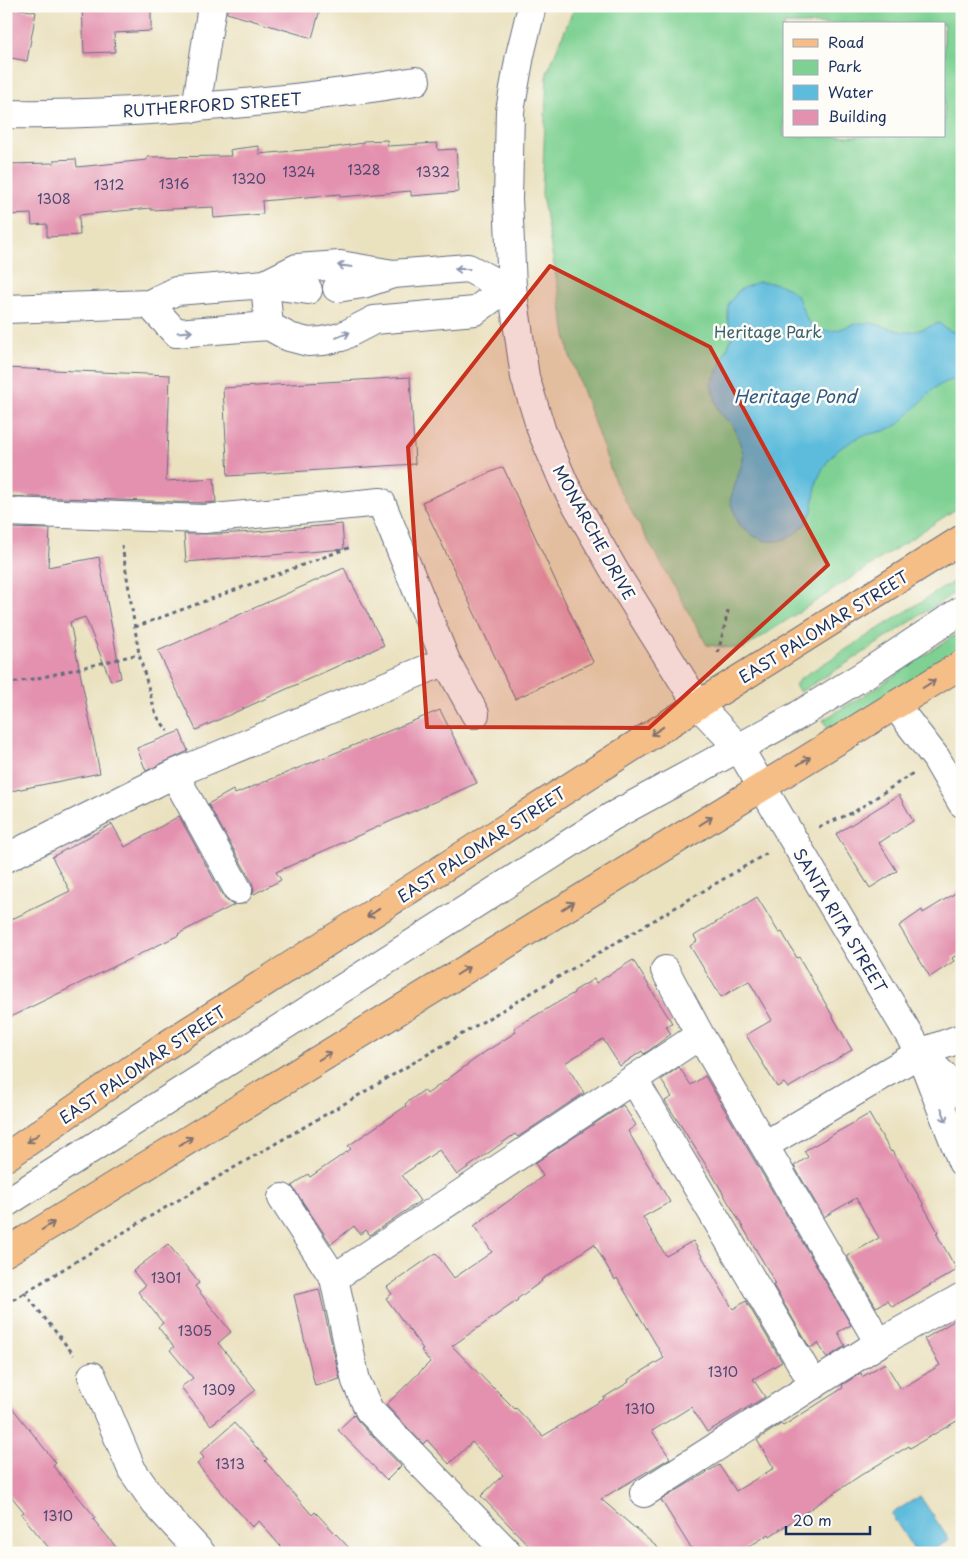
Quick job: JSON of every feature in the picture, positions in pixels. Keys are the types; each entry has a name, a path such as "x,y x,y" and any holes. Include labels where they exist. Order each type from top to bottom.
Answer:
{"main road":[{"name":"EAST PALOMAR STREET","path":"6,1157 162,1048 698,705 962,539"},
{"path":"6,1252 962,664"}],"street":[{"path":"196,108 212,6"},
{"name":"MONARCHE DRIVE","path":"532,6 520,55 510,111 509,287 526,377 542,432 565,485 618,577 698,705 739,748 762,786"},
{"name":"RUTHERFORD STREET","path":"6,114 38,115 196,108 354,92 416,81"},
{"path":"265,284 297,268 340,265 393,274"},
{"path":"149,304 176,333 269,326 289,337 308,342 341,337 374,320 475,311 509,287 468,268 393,274 363,284 337,288"},
{"path":"265,284 269,326"},
{"path":"6,309 149,304 176,291 265,284 308,290"},
{"path":"363,284 374,320"},
{"path":"6,512 204,519 381,502 446,661 475,714"},
{"path":"6,1203 611,817 799,715 962,610"},
{"path":"6,858 174,774 446,661"},
{"path":"896,704 936,758 962,803"},
{"path":"174,774 238,890"},
{"name":"SANTA RITA STREET","path":"762,786 920,1053 962,1162"},
{"path":"665,970 700,1035 880,1343"},
{"path":"334,1278 700,1035"},
{"path":"765,1145 920,1053 962,1038"},
{"name":"SANTA RITA STREET","path":"920,1053 962,1093"},
{"path":"634,1080 814,1385"},
{"path":"282,1198 334,1278 356,1382 369,1410 508,1553"},
{"path":"644,1493 880,1343 962,1297"},
{"path":"92,1376 132,1470 155,1503 201,1553"}],"path":[{"path":"115,516 124,556 139,654 156,715 168,731"},
{"path":"135,627 351,547"},
{"path":"718,653 729,607"},
{"path":"6,684 139,654"},
{"path":"6,1304 144,1220 793,838 854,812 936,758"},
{"path":"24,1292 92,1376"}],"highlighted area":[{"path":"550,266 710,347 828,565 649,728 427,727 408,447"}],"green space":[{"name":"Heritage Park","path":"575,6 962,6 962,505 743,649 707,645 616,484 569,353 542,194 547,73"},
{"path":"962,576 962,588 852,660 800,692 795,685 801,678"},
{"path":"962,630 962,650 830,732 823,720 879,686"}],"water":[{"name":"Heritage Pond","path":"758,282 776,284 788,288 797,296 811,324 824,331 866,323 909,332 939,323 952,331 962,331 962,378 946,382 935,388 898,425 884,431 861,436 839,449 823,468 817,481 812,511 806,524 788,538 778,541 766,541 754,536 739,524 730,501 743,460 743,452 734,427 719,412 711,385 732,337 728,319 728,306 739,290"},
{"path":"920,1496 949,1540 929,1553 916,1553 891,1514"}],"building":[{"path":"6,6 36,12 27,61 6,57"},
{"path":"82,6 151,6 151,31 114,33 115,52 84,53"},
{"path":"227,6 321,6 312,38 227,13"},
{"path":"387,140 388,146 437,143 438,150 456,149 459,192 411,196 411,191 340,197 340,194 262,201 263,214 214,218 213,207 151,210 151,208 79,215 80,235 47,237 47,224 32,225 31,214 6,215 6,164 54,163 54,160 76,159 77,167 147,160 147,157 231,156 230,150 259,146 259,154 337,147 363,143 363,141"},
{"path":"6,368 170,375 166,481 214,478 216,502 6,496"},
{"path":"410,377 415,464 228,476 223,388"},
{"path":"503,467 593,662 515,699 422,502"},
{"path":"342,524 344,549 186,562 184,534 254,532"},
{"path":"6,528 50,529 48,567 99,557 121,678 111,681 85,617 70,622 100,773 6,792"},
{"path":"344,568 384,645 196,730 158,651"},
{"path":"440,710 477,783 276,872 281,880 252,895 254,890 252,882 208,804 233,790 235,794"},
{"path":"180,731 188,751 146,771 137,748"},
{"path":"899,795 913,821 879,843 897,871 870,888 836,834"},
{"path":"179,816 224,898 234,905 179,935 6,1019 6,922 70,891 52,857 112,824 125,847"},
{"path":"962,889 962,952 952,958 954,961 930,977 899,926 922,910 923,913"},
{"path":"757,897 779,933 782,932 797,958 799,957 852,1050 788,1088 784,1083 777,1087 746,1035 772,1020 749,981 721,997 690,946 697,941 694,936"},
{"path":"633,960 672,1023 666,1026 671,1034 644,1054 642,1051 620,1066 603,1039 565,1063 584,1093 518,1137 515,1134 457,1175 439,1150 402,1175 420,1201 370,1235 366,1230 360,1234 354,1226 331,1244 292,1186 308,1174 310,1177 351,1149 348,1146 406,1106 405,1104 424,1090 427,1094 516,1032 514,1028 594,979 596,983"},
{"path":"679,1067 691,1085 705,1076 851,1325 838,1332 845,1346 827,1358 818,1343 810,1348 773,1285 776,1284 713,1176 665,1101 672,1097 661,1080"},
{"path":"623,1105 636,1125 628,1131 670,1202 643,1217 666,1256 693,1241 733,1309 746,1301 782,1362 753,1379 765,1397 707,1432 691,1407 652,1431 670,1458 601,1499 664,1553 536,1553 481,1496 503,1475 472,1442 449,1464 427,1440 423,1444 386,1405 430,1362 421,1350 423,1349 386,1298 392,1294 387,1287 436,1253 454,1278 492,1252 474,1226 543,1176 535,1163","holes":["594,1244 615,1280 617,1278 664,1358 628,1380 629,1382 604,1399 543,1436 452,1346 518,1300 541,1280"]},
{"path":"869,1114 924,1205 938,1232 936,1233 957,1270 892,1307 888,1301 876,1307 847,1256 879,1238 856,1198 824,1217 794,1166 808,1157 804,1151"},
{"path":"168,1244 199,1283 195,1286 231,1332 218,1343 256,1390 211,1425 181,1387 193,1378 170,1350 174,1347 158,1327 163,1323 138,1292 145,1286 133,1271"},
{"path":"319,1289 340,1379 315,1386 294,1295"},
{"path":"962,1316 962,1418 910,1448 909,1446 861,1475 770,1536 769,1534 739,1553 694,1553 661,1500 719,1465 736,1491 774,1468 757,1440 843,1388 842,1385 861,1373 862,1377 885,1363 901,1389 940,1365 924,1339"},
{"path":"6,1400 56,1463 53,1466 95,1517 93,1519 121,1553 53,1553 21,1514 24,1512 6,1490"},
{"path":"354,1415 401,1466 387,1480 338,1430"},
{"path":"234,1423 267,1459 265,1461 312,1515 315,1512 354,1553 286,1553 259,1521 252,1527 197,1464 204,1458 200,1453"}]}
